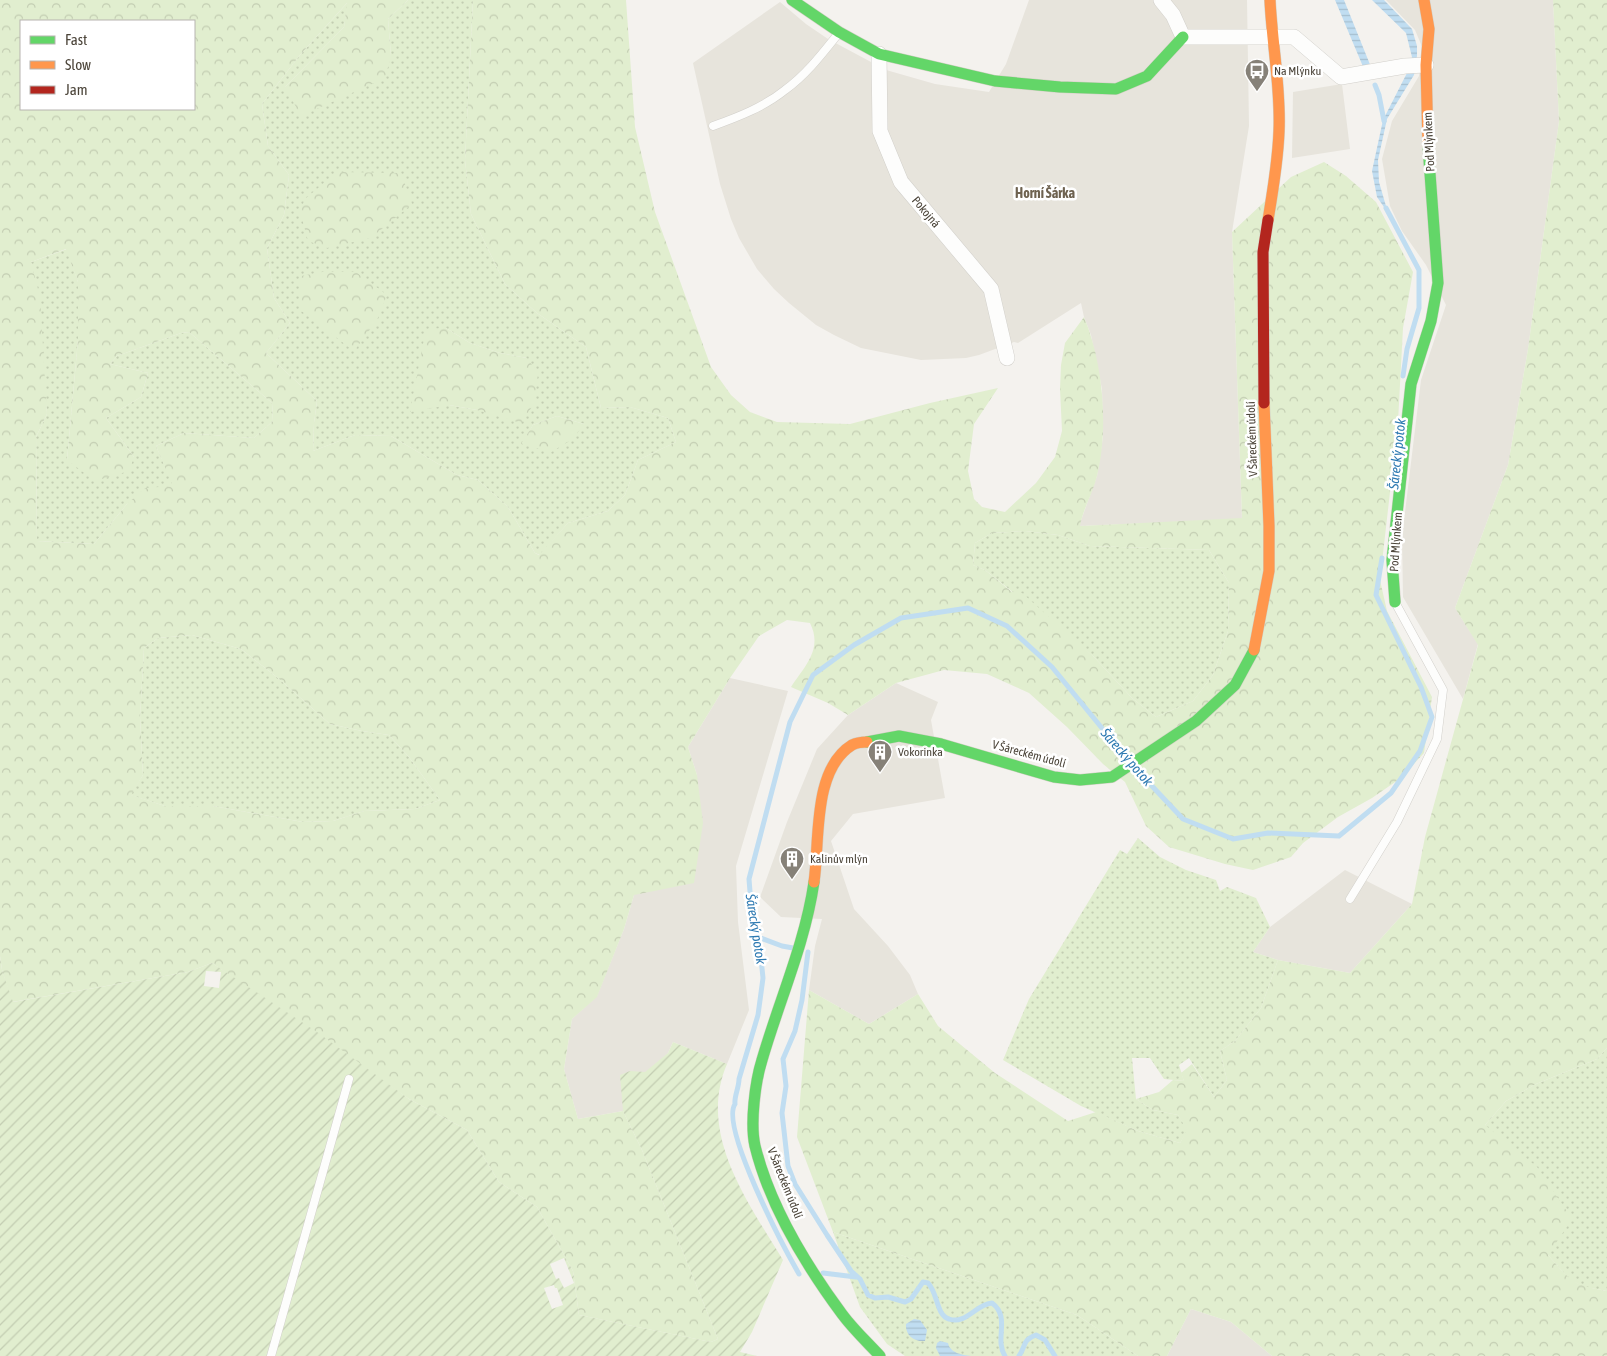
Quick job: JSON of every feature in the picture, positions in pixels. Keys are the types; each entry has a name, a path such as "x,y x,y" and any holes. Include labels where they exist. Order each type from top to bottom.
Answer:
{"street":[{"path":"792,0 839,32 879,54 995,81 1060,87 1116,89 1148,76 1183,37 1294,37 1341,77 1416,65"},
{"path":"1161,0 1173,15 1183,37"},
{"name":"V Šáreckém údolí","path":"880,1356 843,1315 801,1253 772,1195 755,1145 753,1113 761,1062 802,939 817,859 823,792 829,772 836,759 853,744 899,736 941,744 1054,777 1080,780 1112,777 1196,721 1235,685 1253,653 1269,571 1269,526 1264,434 1263,252 1275,176 1279,131 1278,87 1270,0"},
{"name":"Pod Mlýnkem","path":"1395,602 1392,560 1411,384 1430,320 1438,283 1427,124 1416,65 1429,29 1424,0"},
{"name":"Pokojná","path":"879,54 880,131 901,182 991,289 1007,358"}],"lane":[{"path":"713,126 746,114 785,91 816,61 839,32"},
{"name":"Pod Mlýnkem","path":"1350,899 1397,822 1437,739 1443,690 1395,602"},
{"path":"271,1356 349,1079"}],"shaded area":[{"path":"1029,0 1247,0 1249,126 1232,232 1242,519 1079,526 1097,476 1103,437 1102,389 1091,335 1081,303 1018,343 1014,342 966,358 921,360 861,348 816,325 774,289 757,269 739,238 731,219 720,184 693,63 780,2 806,24 828,39 886,70 935,84 989,92 1006,64"},
{"path":"1386,0 1553,0 1559,121 1528,349 1508,465 1455,608 1478,644 1463,699 1403,597 1402,537 1421,380 1446,305 1426,265 1402,231 1390,206 1382,159 1392,121 1419,76 1423,49 1415,30"},
{"path":"1342,84 1350,149 1292,158 1293,92"},
{"path":"730,678 788,691 736,866 738,922 749,1010 727,1064 673,1042 668,1053 623,1111 578,1119 564,1069 572,1019 597,996 624,929 634,895 697,775 688,747"},
{"path":"896,683 938,702 931,720 945,798 853,814 831,841 854,909 888,946 910,975 918,994 869,1024 809,990 815,946 822,919 781,917 760,897 787,822 817,749 848,715"},
{"path":"1345,870 1412,904 1350,973 1278,960 1253,952 1270,927"},
{"path":"1191,1309 1231,1322 1272,1356 1167,1356"}],"green space":[{"path":"0,0 408,0 388,19 391,56 385,78 301,116 285,87 344,27 347,3 300,55 262,104 268,146 289,175 284,215 267,248 274,298 290,323 266,353 317,401 313,451 355,435 391,436 457,475 478,480 508,507 535,553 539,555 568,523 608,511 625,495 638,460 676,442 668,418 630,407 601,408 586,347 537,313 505,284 471,214 465,160 473,0 626,0 635,127 655,212 711,367 731,395 750,412 777,422 850,424 998,388 974,424 968,471 974,499 982,507 1005,512 1036,483 1055,457 1062,431 1060,389 1061,365 1065,343 1084,317 1091,335 1100,374 1103,437 1097,476 1080,526 1242,518 1232,232 1291,177 1324,162 1346,176 1376,202 1413,272 1403,328 1398,422 1380,580 1387,611 1432,697 1424,753 1401,778 1372,798 1338,817 1303,843 1291,857 1253,870 1225,864 1169,847 1146,826 1125,782 1103,764 1067,727 1029,693 987,674 944,670 896,683 848,715 828,703 791,687 811,657 814,641 810,623 787,620 759,636 730,678 688,747 697,775 703,823 694,883 634,895 624,929 597,997 572,1019 564,1069 578,1119 623,1111 642,1150 718,1339 711,1342 579,1315 573,1271 537,1207 499,1182 467,1130 409,1099 212,963 188,972 12,1002 2,970 0,956","holes":["66,249 78,282 78,340 67,460 95,481 129,471 134,457 106,418 141,397 148,373 110,364 117,356 181,333 189,332 272,403 273,421 254,438 184,433 156,446 173,486 145,488 127,504 94,544 37,541 36,437 47,414 40,297 31,262","1025,531 1058,535 1090,546 1209,550 1229,583 1228,631 1213,675 1193,701 1156,717 1132,698 1093,656 1022,593 1012,592 985,570 973,565 975,543 992,533","192,635 241,649 278,678 330,724 389,735 409,757 440,800 415,809 364,811 333,821 303,822 213,806 165,806 131,795 143,775 140,717 144,648 158,638"]},
{"path":"408,0 473,0 465,160 471,214 505,284 537,313 586,347 601,408 630,407 668,418 676,442 638,460 625,495 608,511 568,523 540,555 535,553 508,507 478,480 457,475 391,436 355,435 313,451 317,401 266,353 290,323 274,298 267,248 284,215 289,175 268,146 262,104 300,55 348,2 344,27 285,87 391,56 388,19","holes":["446,328 470,343 500,353 527,358 477,410 449,405","557,416 584,424 522,444 533,425"]},
{"path":"1553,0 1607,0 1607,1048 1597,1059 1536,1084 1506,1101 1485,1125 1537,1167 1572,1219 1548,1255 1562,1271 1579,1284 1607,1291 1607,1356 1272,1356 1231,1322 1191,1309 1167,1356 1138,1356 1077,1315 833,1232 797,1137 809,990 869,1024 918,994 938,1026 995,1073 1068,1121 1096,1112 1138,1131 1180,1143 1187,1130 1178,1115 1153,1110 1136,1099 1159,1092 1173,1080 1184,1081 1181,1073 1192,1064 1214,1097 1227,1080 1220,1051 1235,1041 1261,1008 1278,960 1350,973 1412,904 1425,837 1478,645 1455,608 1508,465 1528,349 1559,121"},
{"path":"337,172 401,173 412,204 371,238 327,248 308,241 300,211 305,199"},
{"path":"67,249 78,282 78,340 67,460 134,457 106,418 141,397 148,373 110,364 117,356 181,333 189,332 272,403 273,421 254,438 184,433 156,446 174,486 127,504 94,544 37,541 36,437 47,414 31,262"},
{"path":"322,272 356,272 387,295 377,320 354,351 300,310 301,276"},
{"path":"446,328 470,343 500,353 527,358 538,373 534,404 521,423 477,410 449,405 410,412 426,329"},
{"path":"557,416 584,424 573,439 551,452 521,444 533,425"},
{"path":"1025,531 1058,535 1090,546 1209,550 1229,583 1228,631 1213,675 1193,701 1156,717 1132,698 1093,656 985,570 973,565 975,543 992,533"},
{"path":"192,635 241,649 278,678 330,724 389,735 409,757 440,800 415,809 364,811 333,821 303,822 213,806 165,806 130,795 143,775 140,717 144,648 158,638"},
{"path":"1138,838 1160,857 1186,870 1216,880 1220,891 1227,887 1256,898 1270,927 1253,952 1278,960 1261,1008 1235,1041 1220,1051 1227,1080 1214,1097 1189,1058 1179,1065 1184,1081 1164,1079 1150,1058 1132,1058 1136,1099 1153,1110 1178,1115 1188,1130 1180,1143 1138,1131 1081,1106 1003,1060 1029,999 1120,850 1127,854"},
{"path":"0,956 2,970 13,1002 188,972 212,963 317,1032 409,1099 467,1130 499,1182 537,1207 573,1271 579,1315 711,1342 718,1339 642,1150 623,1111 620,1075 630,1071 645,1072 668,1053 673,1042 727,1064 719,1090 718,1116 722,1141 742,1191 783,1260 752,1332 740,1352 757,1356 0,1356","holes":["206,971 221,972 219,988 204,986","564,1258 574,1283 564,1288 559,1278 556,1279 550,1264","554,1285 557,1288 563,1305 552,1309 544,1288"]},
{"path":"1607,1048 1607,1291 1585,1287 1570,1280 1548,1255 1485,1125 1506,1101 1536,1084 1597,1059"},
{"path":"833,1232 1077,1315 1138,1356 905,1356 887,1344 860,1307"}],"water":[{"path":"1335,0 1344,0 1371,67 1364,69"},
{"path":"1372,0 1384,0 1412,29 1417,46 1414,75 1387,119 1378,160 1379,182 1388,213 1377,197 1372,171 1383,120 1408,71 1412,57 1406,33"},
{"path":"914,1319 920,1320 927,1330 925,1341 914,1339 907,1331 906,1324"},
{"path":"940,1341 948,1343 951,1349 957,1353 971,1356 940,1356 936,1348 937,1343"}],"waterway":[{"name":"Šárecký potok","path":"1375,85 1384,121"},
{"name":"Šárecký potok","path":"1386,208 1419,270 1419,308 1407,349 1403,376"},
{"name":"Šárecký potok","path":"1135,768 1183,819 1233,839 1268,833 1339,836 1391,793 1420,751 1432,717 1421,687 1376,595 1382,558"},
{"name":"Šárecký potok","path":"799,1274 756,1188 737,1137 733,1117 739,1079 758,1015 763,978 760,949 752,917 749,879 790,722 813,675 854,645 901,618 968,608 1007,626 1052,667 1128,760"},
{"path":"758,937 793,948"},
{"path":"808,952 802,1000 795,1031 783,1059 786,1086 782,1113 788,1166 795,1184 851,1271 860,1279 868,1295 875,1298 888,1297 905,1302 911,1299 923,1282 928,1283 934,1292 942,1313 945,1317 955,1320 966,1317 986,1304 992,1303 1001,1315 1001,1343 1005,1356"},
{"name":"Šárecký potok","path":"823,1273 856,1277"},
{"name":"Šárecký potok","path":"1019,1356 1026,1341 1036,1335 1045,1340 1055,1356"}],"traffic: fast":[{"path":"792,0 839,32 879,54 995,81 1060,87 1116,89 1147,76 1183,37"},
{"path":"1395,602 1392,560 1411,384 1431,321 1438,283 1428,146"},
{"path":"867,742 899,736 941,744 1054,777 1080,780 1112,777 1196,721 1235,685 1254,650"},
{"path":"814,882 798,950 759,1069 754,1103 753,1126 755,1146 779,1213 802,1255 846,1320 880,1356"}],"traffic: slow":[{"path":"1268,220 1276,164 1279,115 1278,82 1270,0"},
{"path":"1424,0 1429,29 1426,65 1428,146"},
{"path":"1254,650 1269,571 1264,403"},
{"path":"814,882 820,808 830,771 839,756 852,745 867,742"}],"traffic: jam":[{"path":"1264,403 1263,252 1268,220"}],"place":[{"name":"Na Mlýnku","path":"1257,92"},
{"name":"Vokorinka","path":"880,773"},
{"name":"Kalinův mlýn","path":"792,880"}],"district":[{"name":"Horní Šárka","path":"1045,193"}]}
